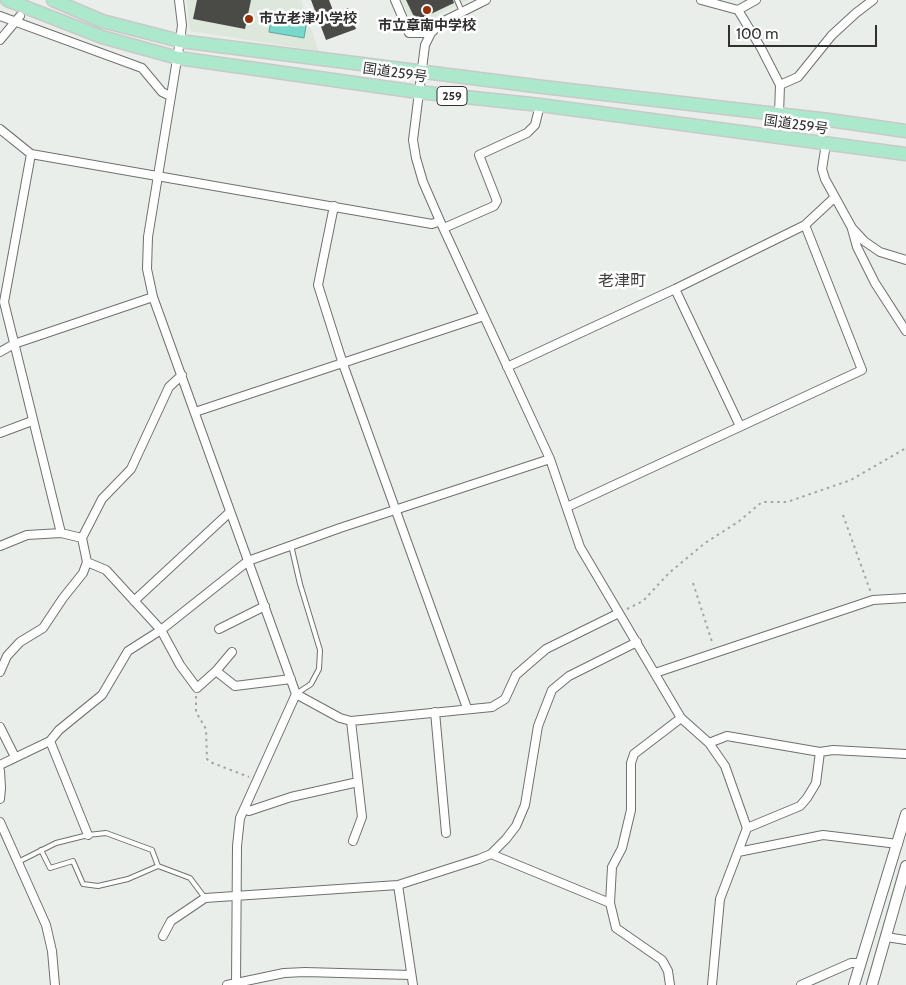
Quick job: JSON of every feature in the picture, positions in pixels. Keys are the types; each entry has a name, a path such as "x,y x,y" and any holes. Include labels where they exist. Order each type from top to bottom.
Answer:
{"highway":[{"name":"国道259号","path":"7,0 102,37 178,58 418,92 540,105 906,154"},
{"name":"国道259号","path":"53,0 102,21 180,40 906,131"}],"street":[{"path":"178,0 182,25 148,236 148,269 153,297 296,694 340,718 351,721 492,707 505,699 516,675 546,649 619,613"},
{"path":"395,0 409,34 431,33"},
{"path":"486,0 442,22 431,33 425,45 413,140 423,182 506,367 550,459 580,547 680,718 709,743 725,766 747,828 720,899 712,985"},
{"path":"701,0 738,10 780,84 779,114"},
{"path":"780,84 798,77 832,35 856,12 873,0"},
{"path":"738,10 753,1"},
{"path":"0,16 17,19 142,68 162,92 170,96"},
{"path":"0,40 17,19"},
{"path":"444,228 494,206 497,201 479,156 527,132 536,125 540,105"},
{"path":"0,129 30,154 432,224 440,220"},
{"path":"826,144 822,169 825,179 852,228 864,242 880,252 906,260"},
{"path":"30,154 4,302 32,422 61,533"},
{"path":"506,367 675,289 805,225 834,198"},
{"path":"334,206 318,285 343,364 467,708"},
{"path":"567,507 862,370 805,225"},
{"path":"852,228 857,247 875,283 906,331"},
{"path":"675,289 740,426"},
{"path":"0,352 14,344 153,297"},
{"path":"195,412 484,316"},
{"path":"0,672 7,656 20,642 43,628 83,573 87,562 82,538 102,499 130,469 169,387 182,375"},
{"path":"0,433 32,422"},
{"path":"0,765 50,741 59,730 102,695 128,651 161,630 248,561 291,544 550,459"},
{"path":"134,601 230,512"},
{"path":"0,546 27,535 61,533 82,538"},
{"path":"87,562 106,570 161,630 180,665 197,688 216,671 232,652"},
{"path":"655,673 873,600 906,598"},
{"path":"219,630 265,606"},
{"path":"163,936 171,921 205,898 398,885 491,854 516,826 525,804 538,726 552,690 569,676 637,642"},
{"path":"216,671 235,686 291,679"},
{"path":"236,984 237,846 240,818 296,694"},
{"path":"434,712 446,833"},
{"path":"670,985 668,972 662,960 616,928 610,903 612,867 622,848 631,810 631,763 634,754 680,718"},
{"path":"351,721 362,816 353,841"},
{"path":"0,727 15,757"},
{"path":"709,743 727,736 820,752 833,750 906,754"},
{"path":"50,741 88,835"},
{"path":"747,828 800,806 816,784 820,752"},
{"path":"0,771 0,799"},
{"path":"244,809 249,811 291,797 358,782"},
{"path":"854,985 906,814"},
{"path":"0,822 46,925 52,951 55,985"},
{"path":"738,852 823,835 898,844"},
{"path":"491,854 610,903"},
{"path":"872,985 906,866"},
{"path":"398,885 413,985"},
{"path":"886,937 906,940"},
{"path":"801,985 851,962 860,963"},
{"path":"227,985 284,973 411,975"}],"lane":[{"path":"457,0 462,12"},
{"path":"291,544 300,584 320,650 319,669 311,684 296,694"},
{"path":"18,862 56,843 88,835 106,833 152,850 158,866"},
{"path":"41,850 50,868 73,861 83,884 98,886 128,880 158,866 190,878 205,898"}],"path":[{"path":"619,613 643,601 669,574 705,542 738,522 762,502 787,502 851,480 906,448"},
{"path":"843,515 873,600"},
{"path":"693,583 715,652"},
{"path":"197,688 196,712 206,729 207,759 210,762 256,780"}],"shaded area":[{"name":"市立老津小学校","path":"187,0 301,0 319,51 190,31"},
{"name":"市立章南中学校","path":"401,0 469,0 439,14 428,27 413,27"}],"water":[{"path":"272,14 307,20 304,38 269,32"}],"building":[{"path":"197,0 251,0 245,29 193,19"},
{"path":"311,0 329,0 334,13 348,8 356,29 326,40"},
{"path":"406,0 453,0 454,3 416,21"}],"place":[{"name":"市立章南中学校","path":"427,10"},
{"name":"市立老津小学校","path":"249,19"}],"district":[{"name":"老津町","path":"622,281"}]}
